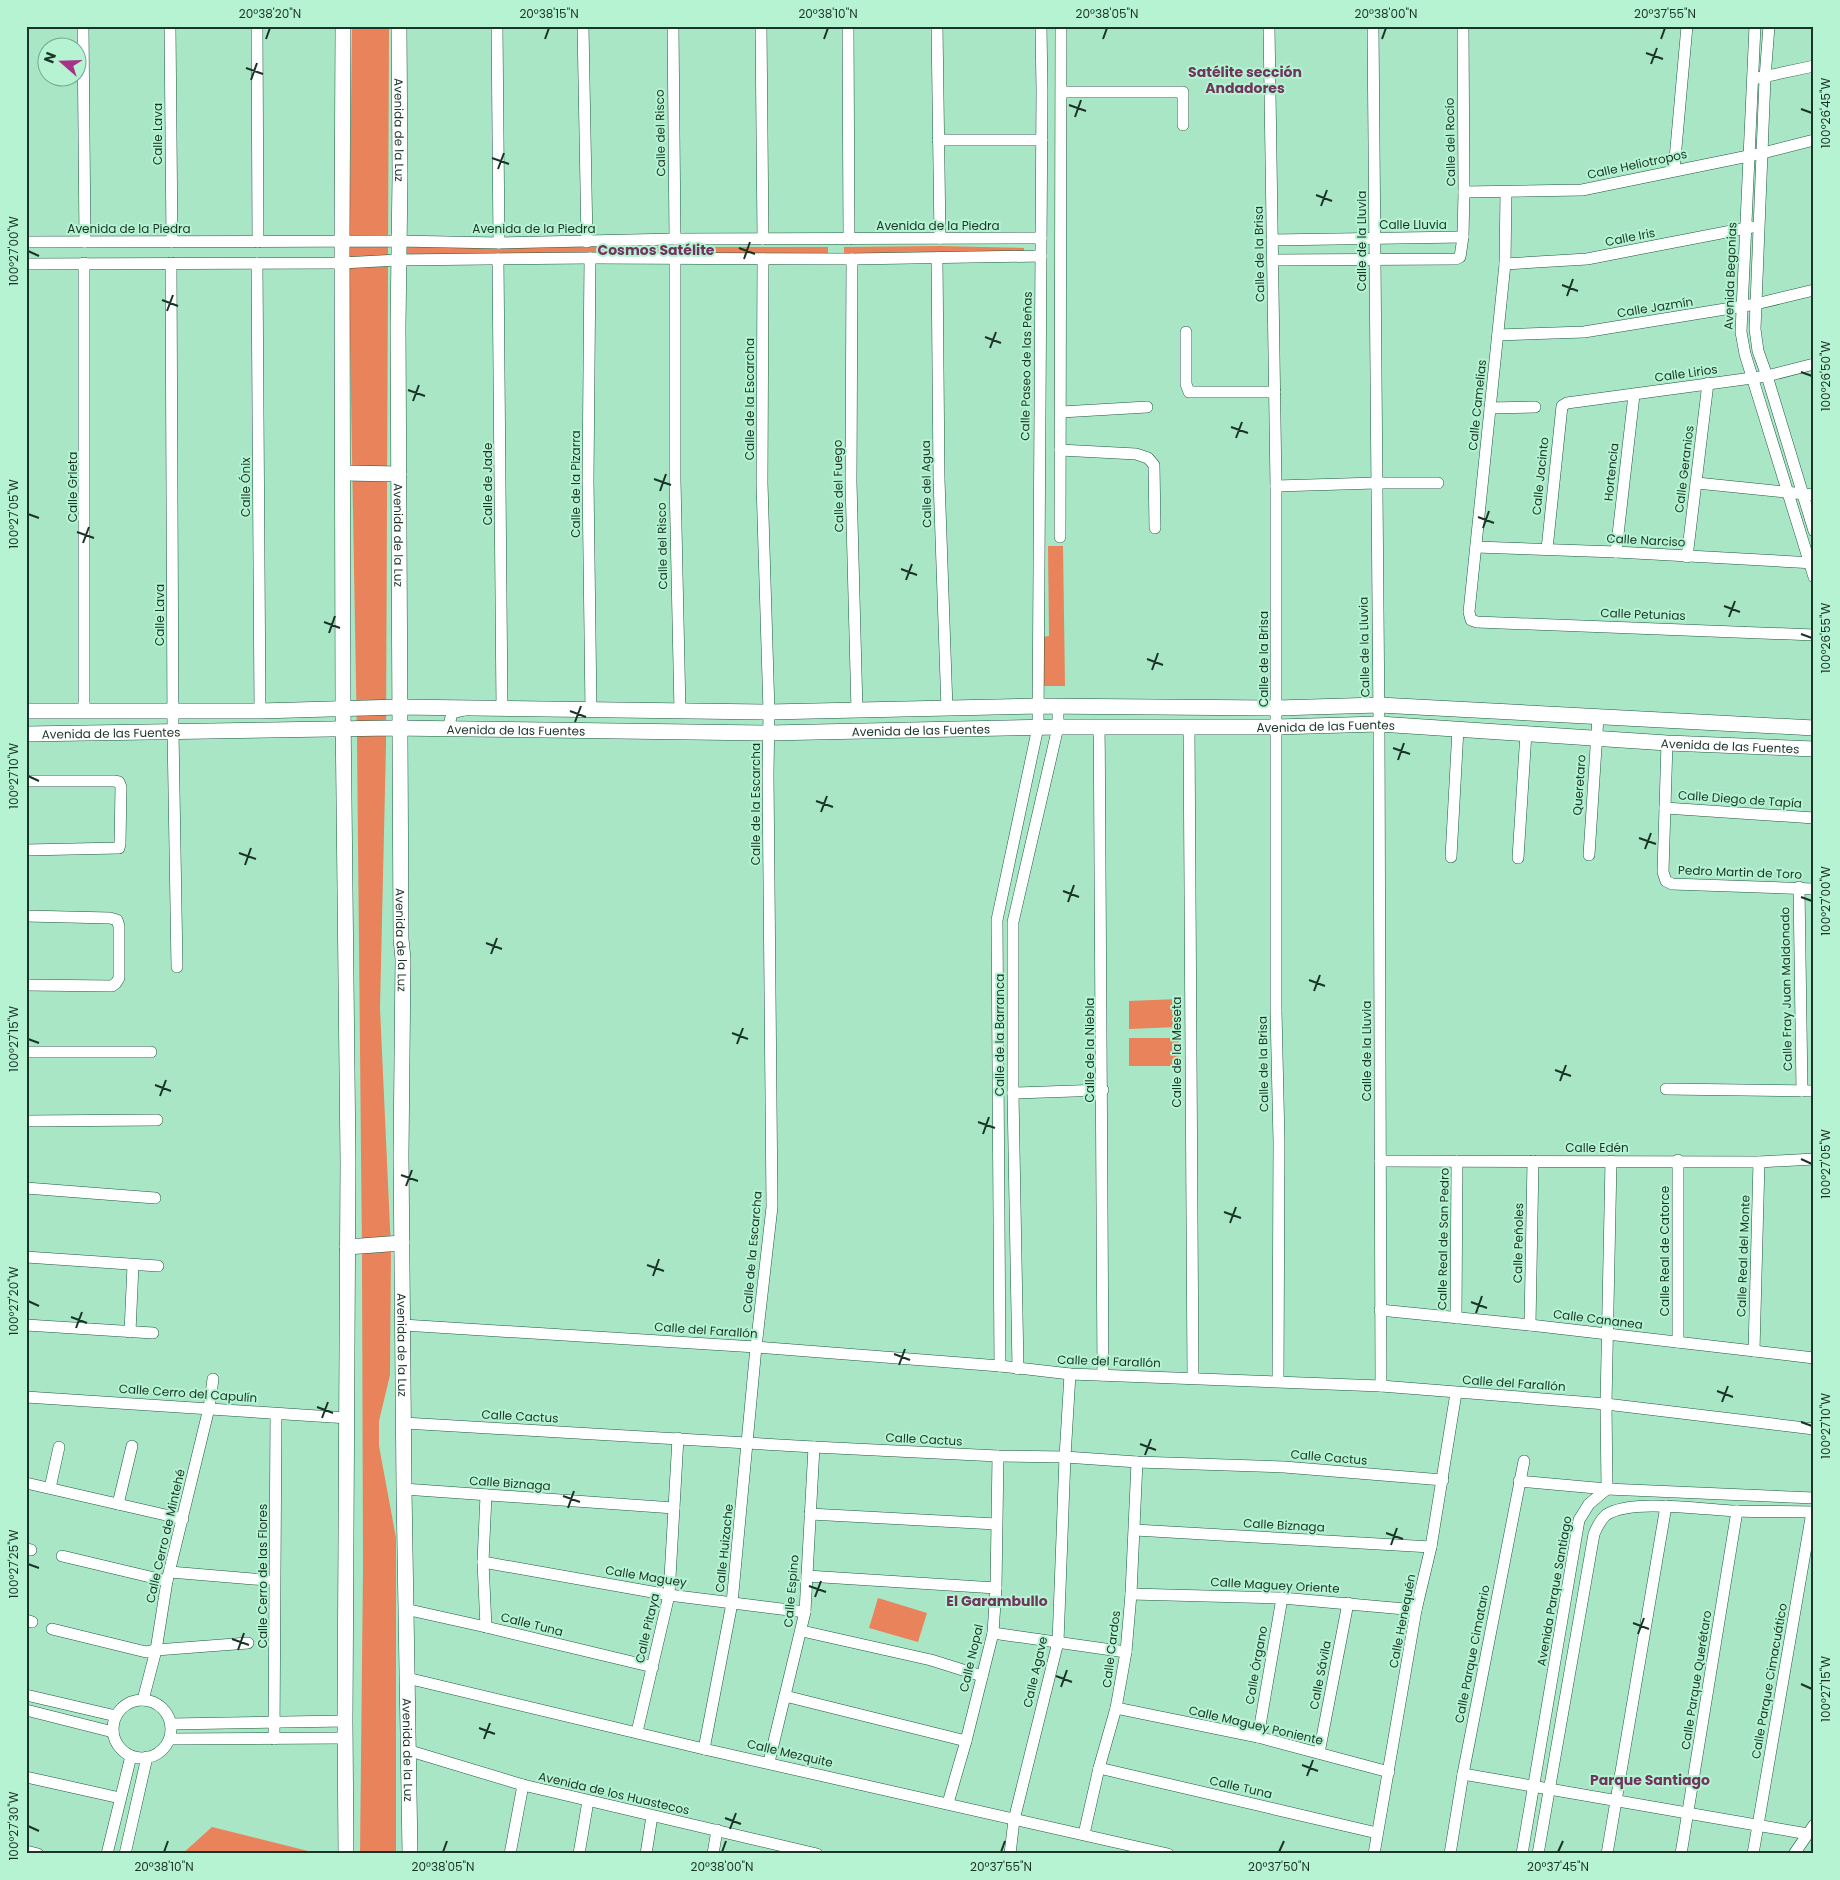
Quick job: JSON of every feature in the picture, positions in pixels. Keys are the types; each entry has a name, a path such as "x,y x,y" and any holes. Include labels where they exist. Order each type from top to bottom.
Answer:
{"main road":[{"path":"343,26 343,730 346,856 348,1418 345,1721 346,1854"},
{"name":"Avenida de la Luz","path":"399,26 400,728 401,939 403,959 401,1056 402,1242 405,1609 410,1854"},
{"path":"343,473 399,474"},
{"name":"Avenida de las Fuentes","path":"26,711 260,711 400,707 680,712 856,712 1038,706 1277,708 1379,705 1814,728"},
{"name":"Avenida de las Fuentes","path":"26,734 400,728 768,733 1099,726 1277,727 1379,724 1667,743 1814,749"},
{"path":"347,1247 402,1242"}],"street":[{"path":"83,26 85,242"},
{"name":"Calle Lava","path":"170,26 172,242"},
{"path":"257,26 258,242"},
{"path":"497,26 499,243"},
{"path":"583,26 588,242"},
{"name":"Calle del Risco","path":"673,26 675,240"},
{"path":"760,26 763,239"},
{"path":"848,26 849,239"},
{"path":"937,26 940,238"},
{"name":"Calle Paseo de las Peñas","path":"1038,706 1042,140 1040,26"},
{"path":"1060,537 1061,26"},
{"name":"Calle de la Brisa","path":"1269,26 1276,486 1276,1011 1279,1141 1278,1381"},
{"name":"Calle de la Lluvia","path":"1373,26 1379,705 1381,1386"},
{"name":"Calle del Rocío","path":"1375,259 1456,259 1460,257 1463,237 1464,192 1463,26"},
{"path":"1674,170 1687,26"},
{"name":"Avenida Begonias","path":"1755,26 1741,307 1742,340 1788,493 1812,563 1814,577"},
{"path":"1769,26 1764,78 1763,153 1755,329 1758,352 1809,494 1814,531"},
{"path":"1752,80 1814,66"},
{"path":"1062,92 1182,92 1182,125"},
{"path":"938,140 1042,140"},
{"name":"Calle Heliotropos","path":"1464,192 1582,190 1763,153 1814,140"},
{"name":"Calle Camelias","path":"1471,620 1469,612 1505,264 1506,192"},
{"name":"Calle Iris","path":"1505,264 1587,259 1759,225"},
{"name":"Calle Lluvia","path":"1272,240 1463,237"},
{"name":"Avenida de la Piedra","path":"26,242 398,241 499,243 763,239 1041,238"},
{"path":"834,239 835,260"},
{"path":"630,241 630,259"},
{"path":"127,242 128,263"},
{"path":"26,264 342,263 398,260 590,258 852,260 1041,256"},
{"name":"Calle de la Pizarra","path":"590,258 588,480 591,710"},
{"name":"Calle del Agua","path":"937,258 939,478 947,710"},
{"name":"Calle de Jade","path":"498,259 502,709"},
{"name":"Calle del Risco","path":"675,259 675,480 680,712"},
{"name":"Calle de la Escarcha","path":"756,1347 772,1207 769,712 762,483 763,259"},
{"path":"1273,260 1375,259"},
{"name":"Calle del Fuego","path":"852,260 851,482 856,712"},
{"name":"Calle Lava","path":"171,263 173,731 177,967"},
{"name":"Calle Ónix","path":"258,263 260,711"},
{"name":"Calle Grieta","path":"84,264 84,711"},
{"name":"Calle Jazmín","path":"1498,335 1584,332 1741,307 1814,290"},
{"path":"1186,332 1186,384 1189,392 1275,392"},
{"name":"Calle Lirios","path":"1562,406 1567,403 1767,376 1814,364"},
{"name":"Calle Geranios","path":"1687,557 1708,384"},
{"name":"Hortencia","path":"1616,552 1634,395"},
{"name":"Calle Jacinto","path":"1547,549 1562,406"},
{"path":"1061,412 1147,407"},
{"path":"1490,408 1536,407"},
{"path":"1060,450 1136,454 1148,458 1154,465 1155,528"},
{"path":"1276,486 1376,482 1438,483"},
{"path":"1697,483 1809,494"},
{"name":"Calle Narciso","path":"1476,547 1616,552 1812,563"},
{"name":"Calle Petunias","path":"1471,620 1477,622 1814,635"},
{"name":"Calle de la Barranca","path":"1000,1366 997,920 1038,727 1038,706"},
{"name":"Calle de la Barranca","path":"1018,1369 1013,1093 1013,922 1058,727 1058,707"},
{"path":"448,729 452,713 474,708"},
{"name":"Queretaro","path":"1589,855 1598,716"},
{"name":"Calle de la Niebla","path":"1099,726 1104,1375"},
{"name":"Calle de la Meseta","path":"1189,727 1193,1378"},
{"path":"1451,857 1458,729"},
{"path":"1518,858 1526,733"},
{"path":"1665,808 1667,743"},
{"path":"26,781 114,781 119,782 121,797 119,848 26,850"},
{"name":"Calle Diego de Tapía","path":"1665,808 1814,818"},
{"name":"Pedro Martin de Toro","path":"1665,808 1663,872 1666,881 1672,884 1814,889"},
{"name":"Calle Fray Juan Maldonado","path":"1798,887 1802,1091"},
{"path":"26,916 110,918 117,920 119,926 119,978 112,986 26,985"},
{"path":"26,1052 151,1052"},
{"path":"1666,1089 1814,1090"},
{"path":"1013,1093 1103,1090"},
{"path":"26,1121 158,1120"},
{"name":"Calle Edén","path":"1380,1161 1678,1160 1760,1162 1814,1159"},
{"name":"Calle Real de San Pedro","path":"1456,1318 1457,1160"},
{"name":"Calle Real de Catorce","path":"1678,1160 1678,1342"},
{"name":"Calle Peñoles","path":"1530,1325 1533,1161"},
{"path":"1607,1488 1606,1404 1611,1161"},
{"name":"Calle Real del Monte","path":"1754,1351 1760,1162"},
{"path":"26,1188 155,1198"},
{"path":"26,1257 158,1266"},
{"path":"130,1332 133,1265"},
{"name":"Calle Cananea","path":"1380,1310 1530,1325 1814,1358"},
{"path":"26,1325 153,1333"},
{"name":"Calle del Farallón","path":"403,1325 756,1347 1000,1366 1070,1374 1381,1386 1606,1404 1814,1429"},
{"name":"Calle Huizache","path":"704,1749 732,1603 756,1347"},
{"name":"Calle Agave","path":"1010,1854 1014,1820 1058,1642 1070,1374"},
{"name":"Calle Cerro de Mintehé","path":"143,1700 156,1650 169,1577 209,1408 213,1379"},
{"name":"Calle Henequén","path":"1374,1854 1416,1610 1431,1547 1456,1393"},
{"name":"Calle Cerro del Capulín","path":"26,1397 348,1418"},
{"name":"Calle Cerro de las Flores","path":"274,1739 276,1414"},
{"name":"Calle Cactus","path":"404,1423 678,1438 814,1448 1284,1467 1442,1480"},
{"name":"Calle Pitaya","path":"637,1732 669,1595 678,1438"},
{"path":"118,1504 132,1446"},
{"path":"50,1488 60,1447"},
{"name":"Calle Espino","path":"769,1762 802,1631 805,1612 814,1448"},
{"name":"Calle Nopal","path":"948,1803 966,1741 993,1632 996,1588 998,1456"},
{"name":"Calle Parque Cimatario","path":"1450,1854 1462,1774 1524,1461"},
{"name":"Calle Cardos","path":"1084,1834 1099,1768 1116,1708 1126,1652 1135,1530 1137,1462"},
{"path":"1519,1481 1607,1488 1814,1498"},
{"path":"26,1483 183,1519"},
{"name":"Avenida Parque Santiago","path":"1522,1854 1578,1520 1589,1504 1607,1488"},
{"name":"Calle Biznaga","path":"404,1489 674,1508"},
{"path":"486,1495 483,1562 486,1627"},
{"path":"1607,1854 1666,1506"},
{"path":"1538,1854 1594,1534 1599,1523 1607,1514 1627,1508 1666,1506 1737,1511 1813,1512"},
{"name":"Calle Parque Querétaro","path":"1681,1854 1737,1511"},
{"name":"Calle Parque Cimacuático","path":"1753,1854 1813,1512"},
{"path":"810,1514 996,1524"},
{"name":"Calle Biznaga","path":"1135,1530 1431,1547"},
{"path":"62,1556 169,1577 266,1580"},
{"name":"Calle Maguey","path":"483,1562 669,1595 805,1612"},
{"path":"807,1576 996,1588"},
{"name":"Calle Maguey Oriente","path":"1131,1594 1282,1598 1416,1610"},
{"name":"Calle Órgano","path":"1258,1737 1282,1598"},
{"name":"Calle Sávila","path":"1319,1753 1348,1603"},
{"name":"Calle Tuna","path":"405,1609 653,1667"},
{"path":"52,1629 146,1652 248,1644"},
{"path":"802,1631 931,1660 982,1676"},
{"path":"993,1632 1126,1652"},
{"name":"Calle Mezquite","path":"407,1678 704,1749 769,1762 1168,1854"},
{"path":"26,1695 116,1716"},
{"path":"785,1696 966,1741"},
{"path":"143,1700 156,1703 165,1711 171,1724 170,1739 162,1750 147,1757 131,1756 123,1751 116,1742 113,1732 116,1716 123,1707 132,1701 143,1700"},
{"name":"Calle Maguey Poniente","path":"1116,1708 1258,1737 1388,1772"},
{"path":"26,1710 113,1732"},
{"path":"171,1724 345,1721"},
{"path":"170,1739 345,1738"},
{"name":"Avenida de los Huastecos","path":"407,1750 523,1785 717,1830 796,1851 817,1854"},
{"path":"107,1854 131,1756"},
{"path":"125,1854 147,1757"},
{"name":"Calle Tuna","path":"1099,1768 1377,1834"},
{"path":"1462,1774 1758,1824 1811,1829 1794,1854"},
{"path":"26,1777 120,1798"},
{"path":"510,1854 523,1785"},
{"path":"578,1854 588,1801"},
{"path":"646,1854 652,1816"},
{"path":"714,1854 717,1830"},
{"path":"26,1851 38,1854"}],"shaded area":[{"path":"352,26 389,26 386,744 380,1008 391,1249 390,1375 379,1421 379,1446 396,1538 396,1854 360,1854 363,1568 362,1255 357,740 349,282"},
{"path":"405,244 629,244 629,258 406,259"},
{"path":"940,246 1024,248 1024,253 844,257 844,247"},
{"path":"640,247 828,247 828,255 639,256"},
{"path":"1048,546 1063,546 1065,686 1044,686 1043,637 1049,636"},
{"path":"1178,999 1178,1027 1129,1029 1129,1001"},
{"path":"1129,1038 1179,1038 1179,1066 1129,1066"},
{"path":"878,1598 927,1613 918,1642 869,1628"},
{"path":"212,1827 320,1854 182,1854"}],"district":[{"name":"Satélite sección Andadores","path":"1245,80"},
{"name":"Cosmos Satélite","path":"656,250"},
{"name":"El Garambullo","path":"997,1601"},
{"name":"Parque Santiago","path":"1650,1780"}]}
